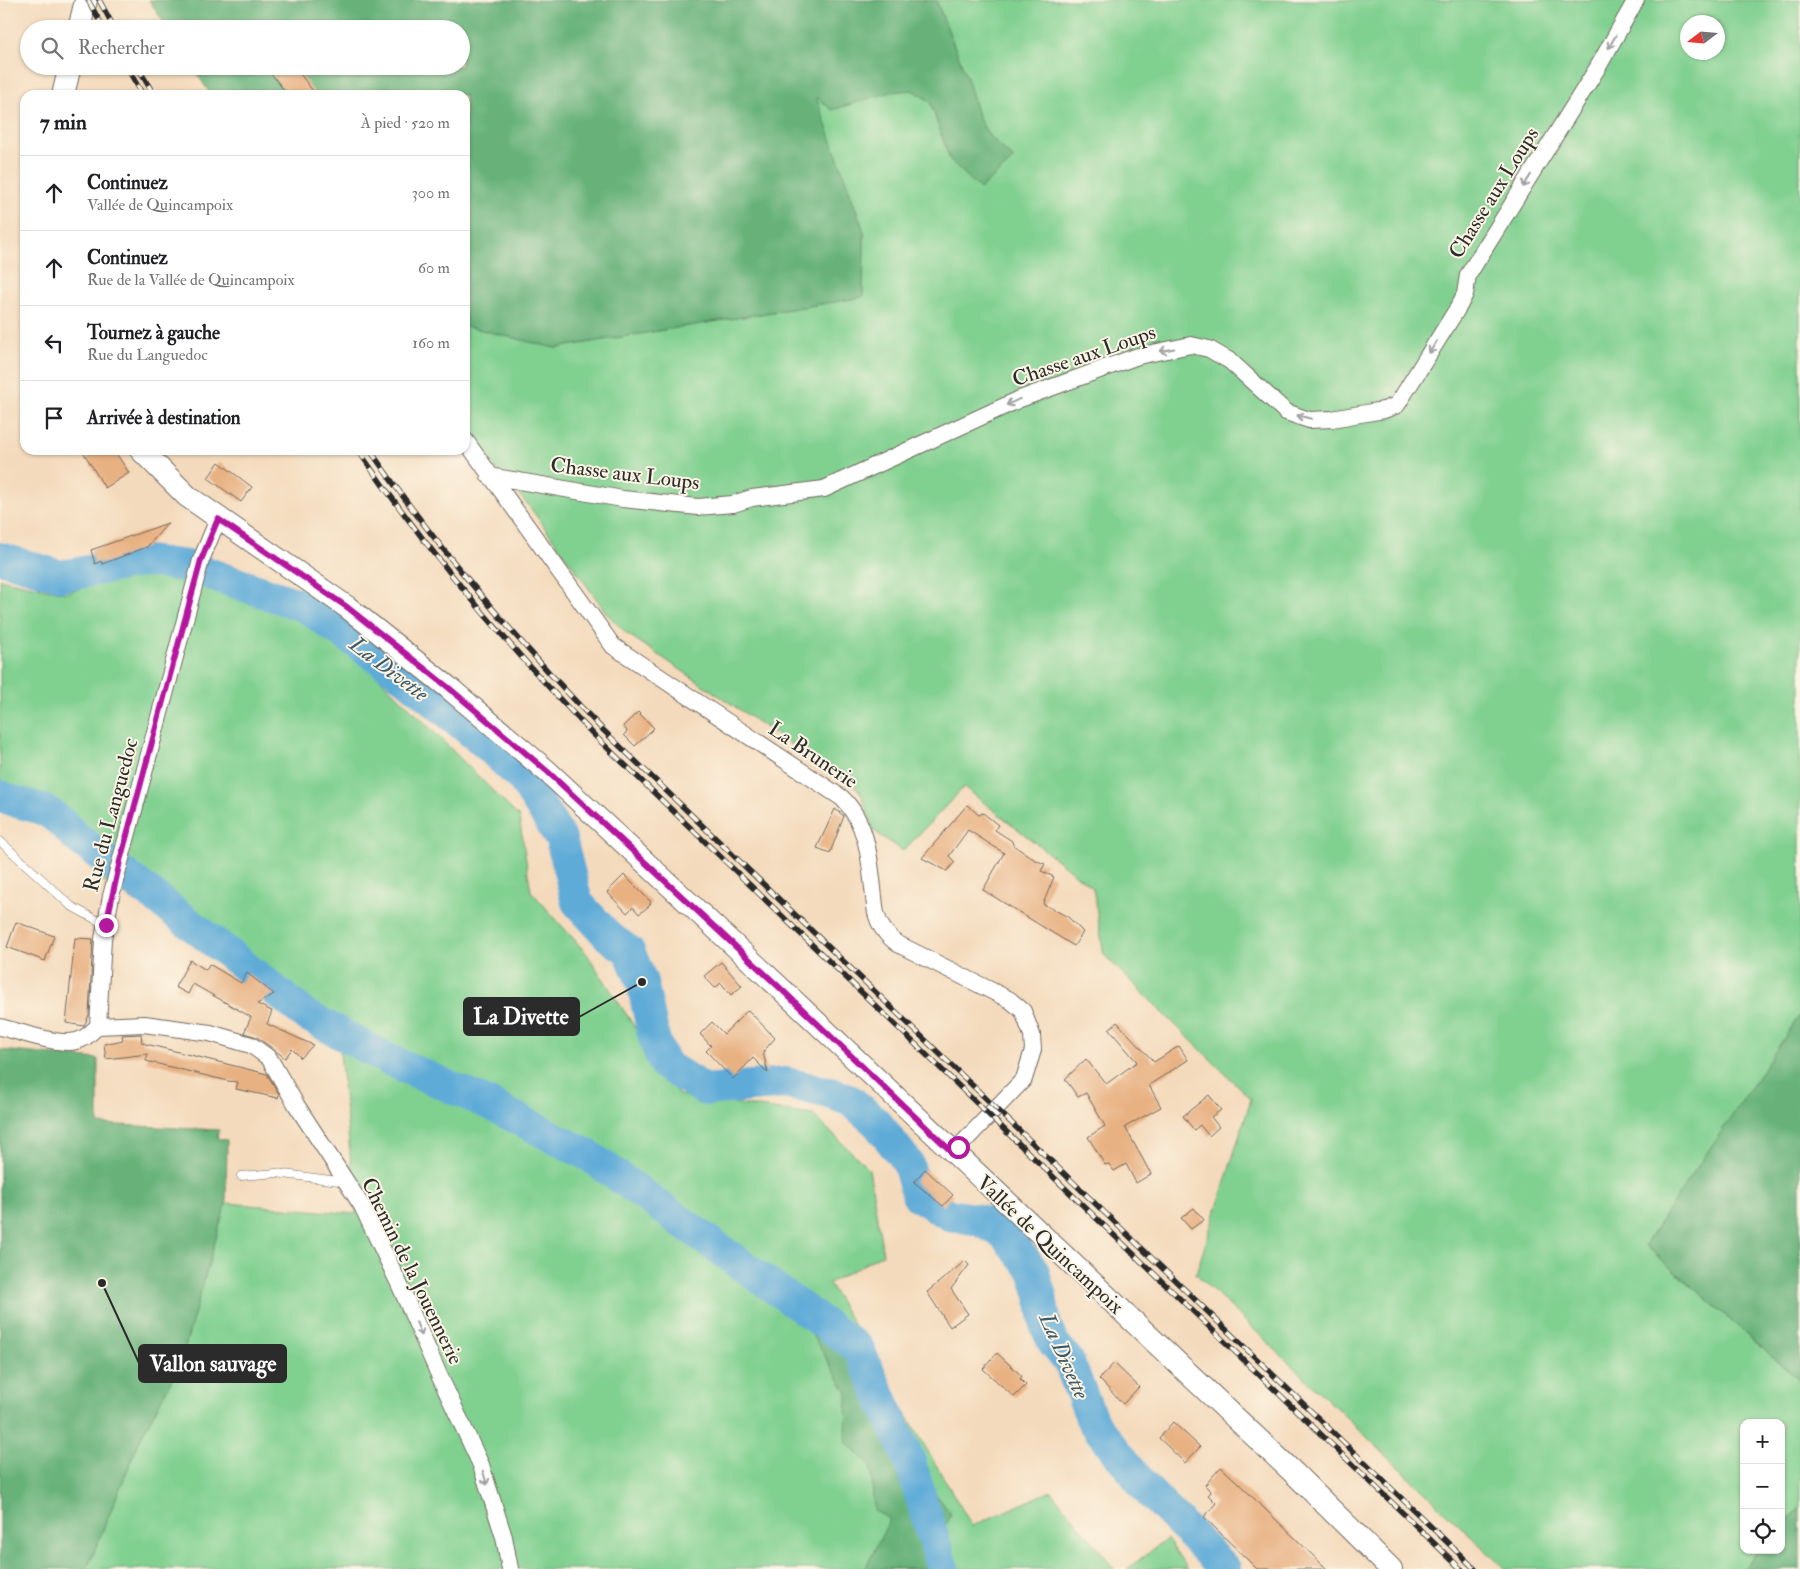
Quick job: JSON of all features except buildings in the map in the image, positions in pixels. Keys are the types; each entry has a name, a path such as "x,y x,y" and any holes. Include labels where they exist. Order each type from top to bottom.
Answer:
{"main road":[{"path":"64,90 68,75"},
{"name":"Vallée de Quincampoix","path":"146,455 187,496 347,607 449,688 548,772 779,987 1296,1475 1392,1569"}],"street":[{"name":"Chasse aux Loups","path":"489,476 623,499 698,507 733,504 752,498 824,489 1020,399 1138,356 1191,345 1208,349 1230,361 1286,412 1309,420 1332,419 1384,410 1397,405 1465,294 1468,275 1593,75 1636,0"},
{"name":"La Brunerie","path":"470,448 613,646 842,798 851,807 862,827 876,913 880,926 887,935 898,944 1002,996 1023,1012 1032,1035 1033,1050 1024,1079 953,1153"},
{"name":"Rue du Languedoc","path":"98,1026 106,925 111,896 201,560 218,519"},
{"name":"Chemin de la Jouennerie","path":"98,1026 144,1024 210,1033 236,1039 260,1050 269,1058 297,1106 362,1206 402,1288 439,1375 481,1465 504,1537 510,1569"},
{"path":"0,1027 60,1041 75,1042 87,1037 98,1026"}],"lane":[{"path":"0,841 71,906 106,925"},
{"path":"241,1176 276,1173 348,1183"}],"green space":[{"path":"149,0 936,0 967,78 979,119 989,136 1014,159 980,189 950,160 930,101 912,90 891,92 832,110 816,97 864,232 863,297 555,348 470,327 470,90 208,90 198,75 470,75 470,20 162,20"},
{"path":"936,0 1800,0 1800,1017 1645,1245 1800,1381 1800,1508 1785,1524 1785,1419 1740,1419 1740,1554 1757,1554 1743,1569 1505,1569 1196,1274 1251,1099 1104,955 1093,888 964,787 903,851 874,831 860,791 626,633 608,615 529,506 488,460 470,433 470,327 555,348 863,297 864,232 815,96 912,90 930,101 950,160 1014,159 989,136 979,119 967,78"},
{"path":"140,571 213,574 332,632 519,817 531,891 587,954 679,1095 813,1115 869,1169 883,1254 829,1283 972,1526 1051,1491 1115,1569 87,1569 140,1439 180,1364 226,1203 356,1214 338,1033 100,879 87,843 0,787 0,579 65,593"},
{"path":"1800,1017 1800,1381 1645,1245"},
{"path":"0,1050 98,1059 98,1124 219,1130 217,1138 227,1140 226,1203 180,1364 140,1439 87,1569 0,1569"},
{"path":"790,1298 858,1348 909,1459 951,1514 936,1545 943,1569 865,1569 890,1519 874,1511 871,1466 846,1442 847,1393"},
{"path":"1800,1508 1800,1569 1743,1569 1757,1554 1785,1554 1785,1524"},
{"path":"1167,1539 1188,1569 1127,1569"}],"waterway":[{"name":"La Divette","path":"0,558 61,576 146,561 187,566 306,607 406,678 488,746 523,779 561,839 577,902 609,937 629,951 642,982 654,1038 664,1064 705,1090 786,1083 830,1093 851,1101 877,1123 908,1163 917,1195 949,1215 979,1220 1004,1234 1033,1270 1041,1296 1046,1327 1053,1342 1068,1360 1093,1422 1149,1492 1225,1569"},
{"name":"La Divette","path":"0,796 44,810 54,816 76,837 306,1015 389,1060 489,1104 588,1155 858,1348 909,1459 943,1569"}],"railway":[{"path":"88,0 99,20"},
{"path":"99,0 110,20"},
{"path":"131,75 140,90"},
{"path":"142,75 151,90"},
{"path":"362,455 412,525 470,597 500,633 594,735 1461,1569"},
{"path":"374,455 423,523 480,594 539,662 601,728 1475,1569"}],"place":[{"name":"La Divette","path":"642,982"},
{"name":"Vallon sauvage","path":"102,1283"}],"route":[{"path":"106,925 120,861 201,560 218,519 347,607 449,688 548,772 779,987 953,1153 958,1147"}]}
